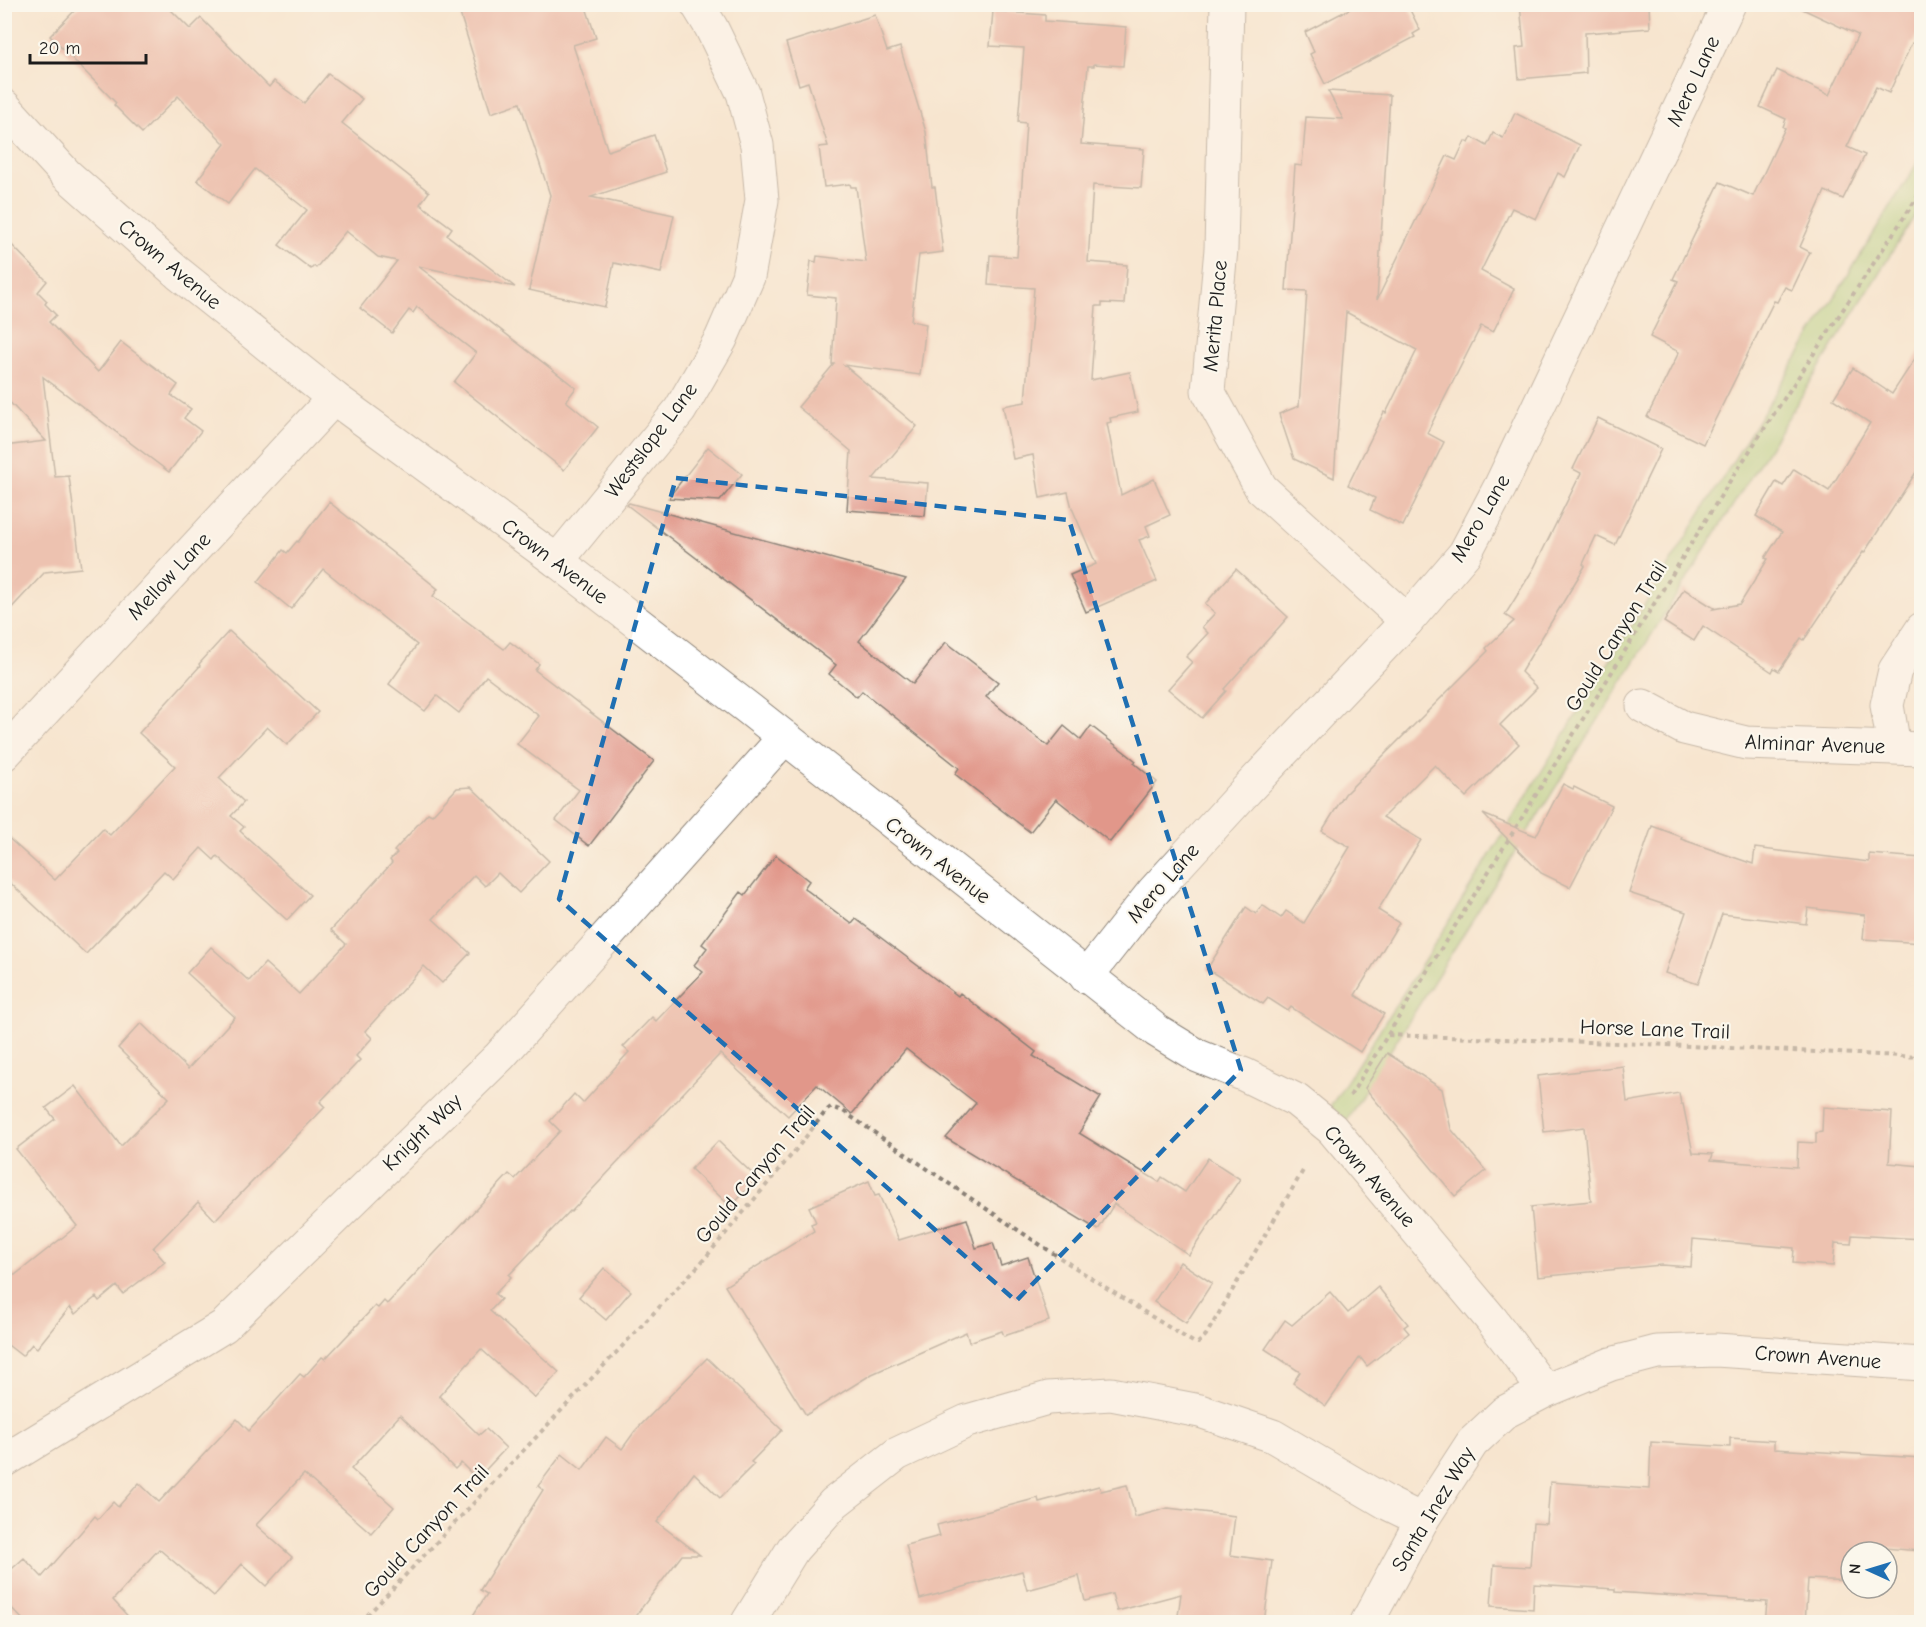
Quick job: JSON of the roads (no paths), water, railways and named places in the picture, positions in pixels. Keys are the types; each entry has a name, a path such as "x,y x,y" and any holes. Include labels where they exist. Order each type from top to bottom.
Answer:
{"street":[{"name":"Westslope Lane","path":"557,561 680,410 721,339 748,277 762,200 757,145 743,93 711,27 697,4"},
{"name":"Merita Place","path":"1227,4 1221,249 1208,391 1261,488 1407,621"},
{"name":"Mero Lane","path":"1086,977 1153,892 1407,621 1465,553 1500,488 1730,4"},
{"name":"Crown Avenue","path":"4,106 66,174 178,273 334,398 557,561 1157,1031 1198,1056 1245,1075 1296,1100 1332,1129 1491,1318 1545,1391 1611,1364 1657,1352 1716,1350 1922,1364"},
{"name":"Mellow Lane","path":"4,754 334,398"},
{"path":"1908,748 1887,705 1895,670 1922,629"},
{"name":"Alminar Avenue","path":"1643,706 1684,728 1746,743 1908,748"},
{"name":"Knight Way","path":"4,1461 224,1326 500,1056 784,738"},
{"name":"Santa Inez Way","path":"1367,1623 1422,1520 1472,1443 1505,1412 1545,1391"},
{"path":"748,1623 793,1550 834,1503 897,1454 967,1421 1048,1398 1111,1395 1200,1411 1273,1436 1389,1504 1422,1520"}]}
